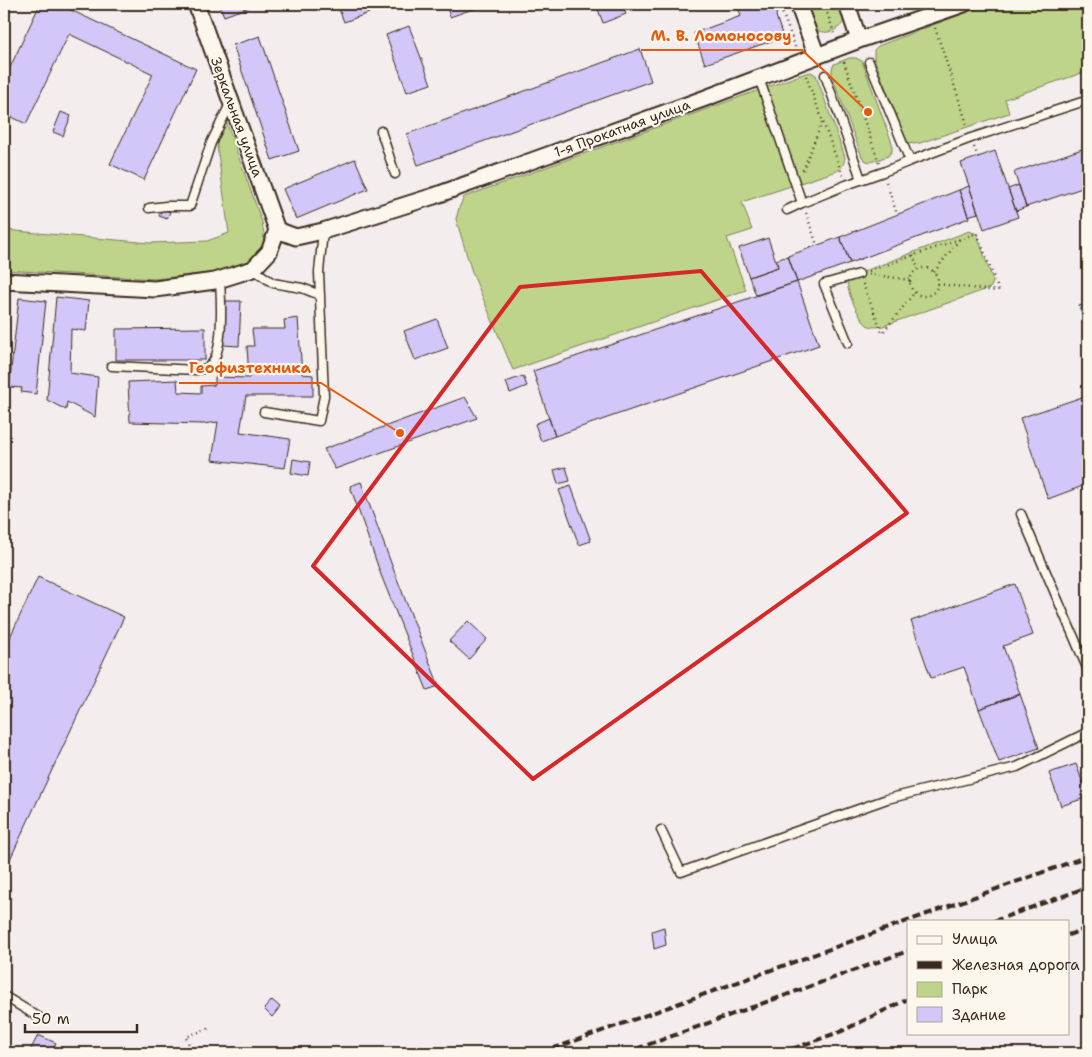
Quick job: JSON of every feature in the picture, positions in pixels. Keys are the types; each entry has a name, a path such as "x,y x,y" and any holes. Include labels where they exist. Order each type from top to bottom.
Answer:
{"street":[{"name":"Зеркальная улица","path":"196,4 277,230"},
{"path":"798,4 818,56"},
{"path":"847,4 859,40"},
{"name":"1-я Прокатная улица","path":"277,230 296,237 323,231 434,196 801,63 859,40 964,4"},
{"path":"4,282 155,289 215,282 253,269 269,252 277,230"}],"lane":[{"path":"869,62 910,161"},
{"path":"825,75 861,179"},
{"path":"759,78 802,203"},
{"path":"787,210 846,184 972,138 1088,100"},
{"path":"149,208 190,206 211,143 231,102"},
{"path":"381,131 395,174"},
{"path":"264,412 318,421 324,396 319,272 323,231"},
{"path":"253,269 273,283 302,288 320,295"},
{"path":"848,344 824,284 859,274"},
{"path":"112,366 197,370 208,368 214,360 219,347 221,319 220,280"},
{"path":"1020,514 1088,670"},
{"path":"661,830 681,872 887,799 1017,767 1088,732"},
{"path":"4,996 40,1018"}],"path":[{"path":"779,4 846,184"},
{"path":"824,4 897,214"},
{"path":"931,16 978,157"},
{"path":"797,187 823,120"},
{"path":"802,203 817,245"},
{"path":"910,280 862,273 978,232 997,291 937,284"},
{"path":"934,272 960,239"},
{"path":"913,255 918,269"},
{"path":"927,268 934,272 937,279 936,289 928,295 922,296 917,294 910,286 912,274 918,269 927,268"},
{"path":"859,274 883,332 915,292"},
{"path":"192,1053 186,1037 209,1028"}],"highlighted area":[{"path":"701,271 907,513 533,779 313,566 520,287"}],"green space":[{"path":"806,4 843,4 845,20 832,31 816,30"},
{"path":"988,4 1088,4 1088,71 1005,99 1009,113 920,143 908,143 874,58 874,50 878,46"},
{"path":"849,58 856,58 862,61 892,143 892,151 888,156 871,162 866,161 862,157 832,76 834,64"},
{"path":"811,72 816,75 845,157 844,162 837,171 742,202 752,230 727,238 746,290 513,370 472,272 456,219 464,197"},
{"path":"222,110 262,222 263,245 251,261 211,273 155,279 4,270 4,230 151,243 207,241 229,233 217,146"},
{"path":"969,231 977,234 993,281 990,288 883,326 871,327 864,322 849,291 848,282 852,278 857,274"}],"building":[{"path":"40,4 58,4 196,69 144,180 110,164 153,74 69,34 26,124 4,113 4,80"},
{"path":"219,4 248,4 249,7 224,16"},
{"path":"337,4 365,4 369,13 344,22"},
{"path":"446,4 487,4 450,17"},
{"path":"596,4 622,4 626,14 603,23"},
{"path":"737,4 775,4 776,16 783,37 705,64 694,33 741,16"},
{"path":"409,26 431,84 407,92 386,35"},
{"path":"260,36 299,151 272,160 233,45"},
{"path":"640,49 651,81 418,165 407,134"},
{"path":"61,112 71,116 63,136 53,132"},
{"path":"1088,147 1088,186 1026,207 1014,172"},
{"path":"995,151 1018,217 984,229 961,163"},
{"path":"355,159 368,189 296,219 283,189"},
{"path":"1019,185 1026,207 1016,211 1008,189"},
{"path":"969,186 978,213 968,216 959,190"},
{"path":"959,190 969,218 850,263 840,237"},
{"path":"162,209 170,212 167,219 159,216"},
{"path":"840,237 850,263 797,282 788,256"},
{"path":"768,238 778,267 749,277 739,248"},
{"path":"788,256 797,282 756,295 749,277 778,267 776,260"},
{"path":"797,282 819,345 555,436 533,371"},
{"path":"56,297 89,301 86,331 71,329 70,373 98,377 95,417 67,402 66,410 47,400"},
{"path":"19,298 46,301 36,394 21,392 22,388 9,387"},
{"path":"225,301 241,301 239,346 223,345"},
{"path":"1088,303 1088,331 1079,306"},
{"path":"298,318 302,374 313,375 313,396 246,396 240,432 290,439 285,468 212,460 218,422 203,424 130,422 128,382 177,380 178,392 201,393 201,386 215,385 215,377 249,378 247,346 254,346 252,329 285,329 284,320"},
{"path":"437,319 448,348 415,360 404,331"},
{"path":"205,328 205,360 116,360 116,329"},
{"path":"523,376 527,386 510,393 506,382"},
{"path":"1088,395 1088,484 1048,499 1020,418"},
{"path":"465,397 477,418 335,469 324,449"},
{"path":"549,418 555,436 541,441 535,424"},
{"path":"293,459 310,462 308,476 291,473"},
{"path":"566,467 570,481 558,484 554,470"},
{"path":"361,482 439,686 427,690 381,575 350,486"},
{"path":"571,486 591,541 579,545 559,490"},
{"path":"38,577 124,617 4,872 4,650"},
{"path":"1015,584 1033,635 1003,646 1020,694 979,709 964,667 931,678 911,621"},
{"path":"468,621 487,639 469,659 449,641"},
{"path":"1020,694 1039,748 999,762 979,709"},
{"path":"1076,764 1088,797 1061,806 1049,773"},
{"path":"664,927 666,945 654,949 652,931"},
{"path":"272,1000 280,1007 272,1017 264,1009"},
{"path":"38,1035 56,1043 51,1053 29,1053"}],"railway":[{"path":"910,920 1088,856"},
{"path":"997,920 1088,887"},
{"path":"541,1053 907,921"},
{"path":"1070,934 1088,928"},
{"path":"625,1053 907,951"},
{"path":"781,1053 842,1031 907,999"}],"place":[{"name":"М. В. Ломоносову","path":"868,112"},
{"name":"Геофизтехника","path":"400,433"}]}
